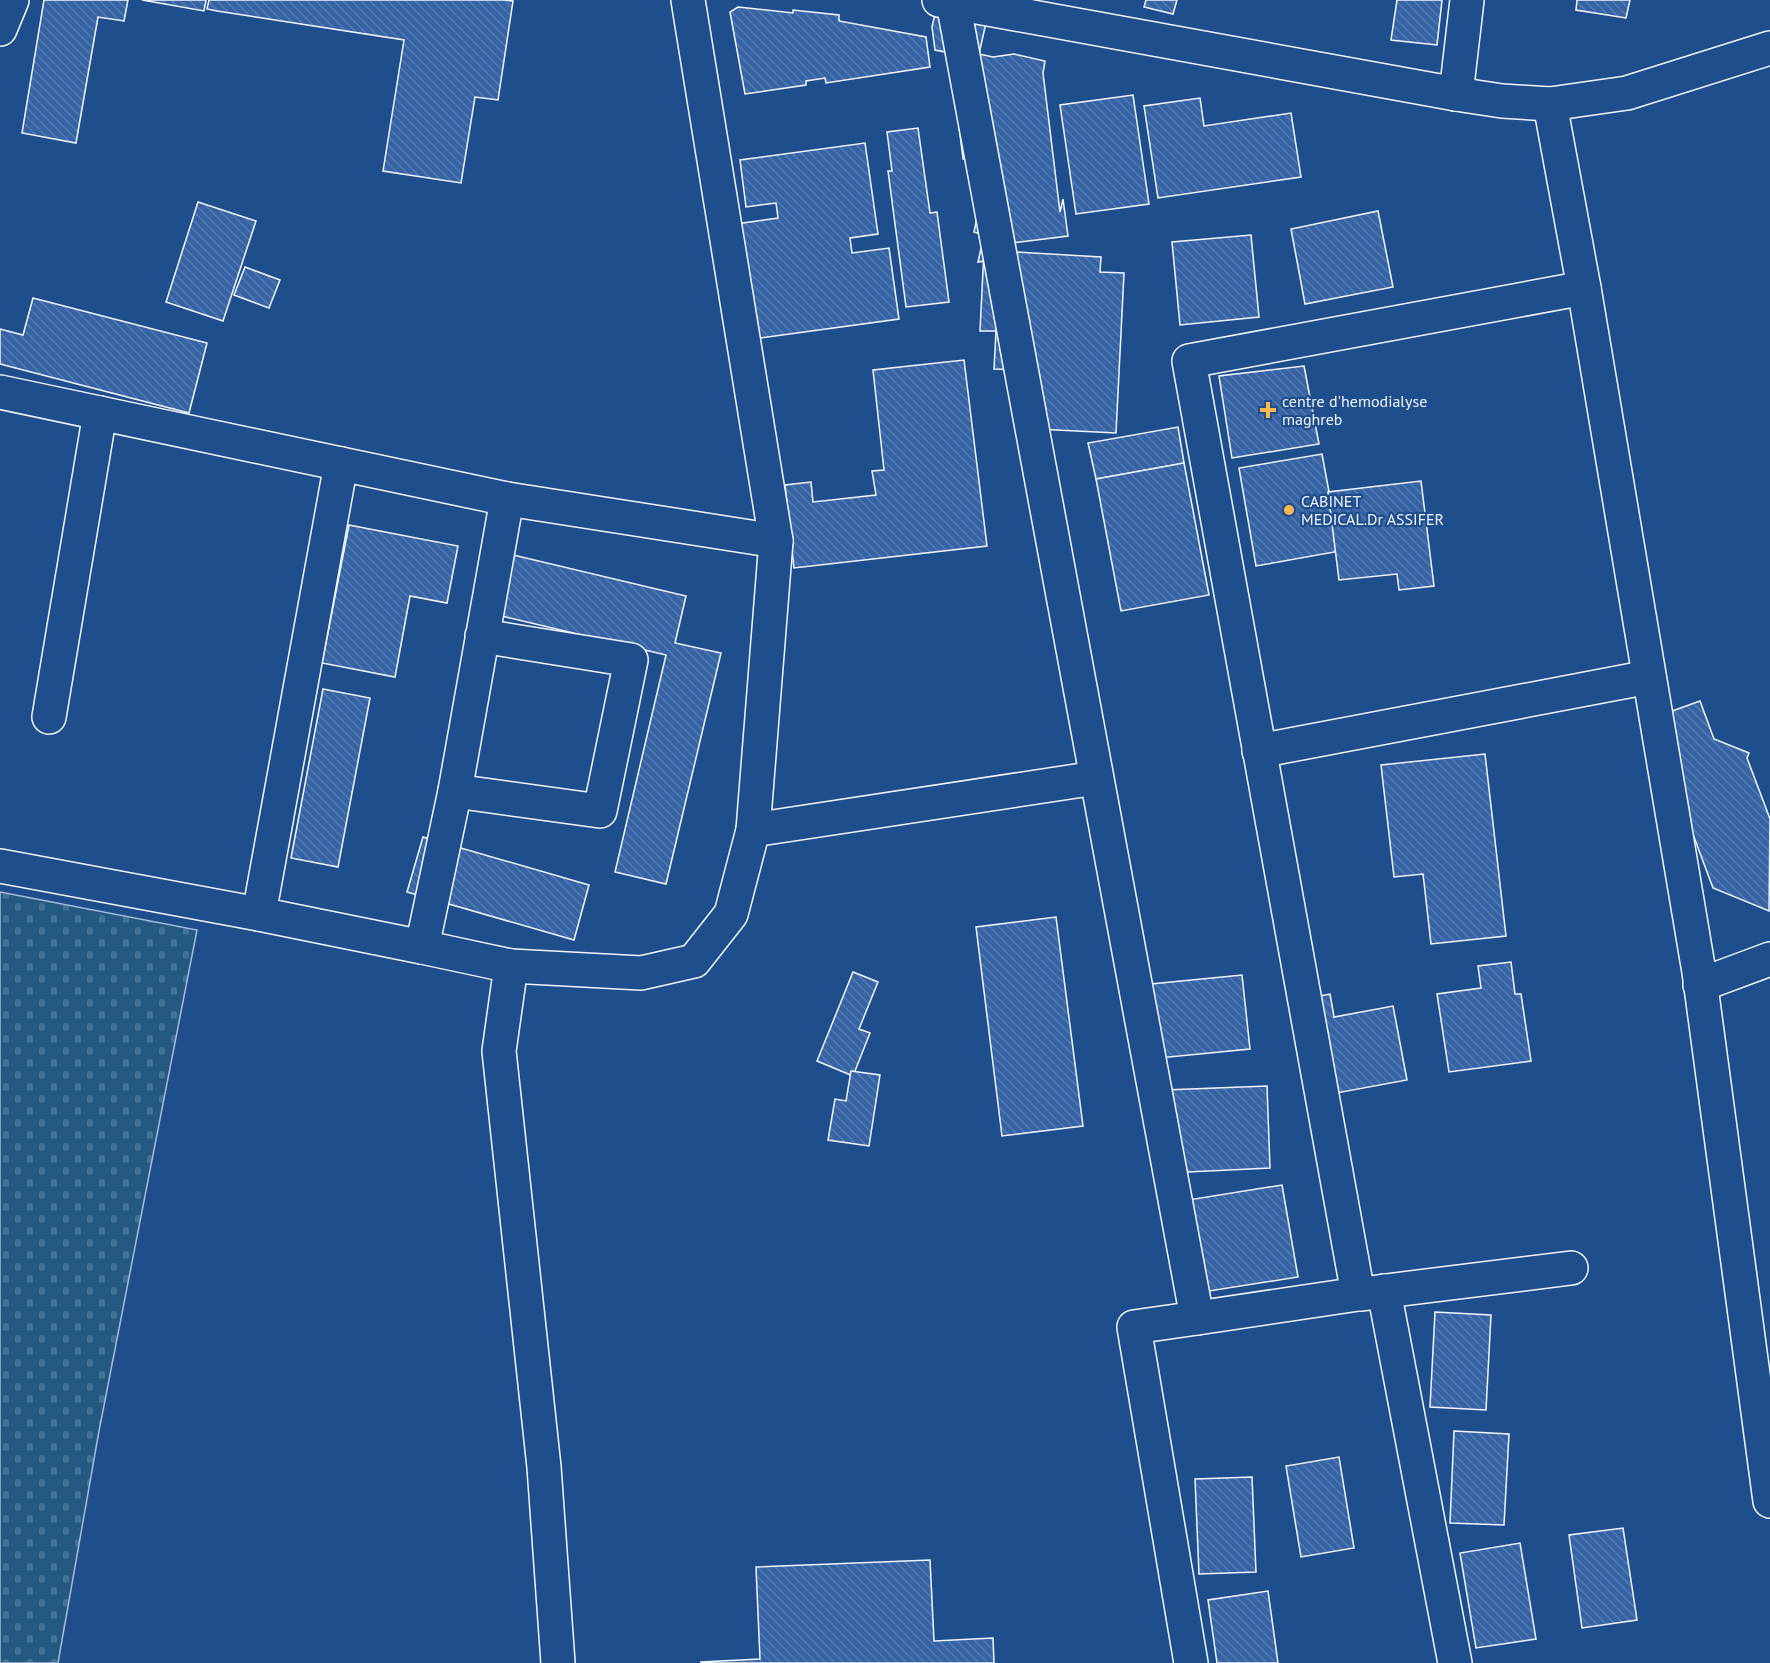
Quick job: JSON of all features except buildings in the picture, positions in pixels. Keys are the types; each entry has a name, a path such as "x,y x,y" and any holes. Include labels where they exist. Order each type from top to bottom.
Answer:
{"street":[{"path":"0,29 12,0"},
{"path":"0,866 259,914 511,966 641,974 694,961 731,914 753,830 776,540 688,0"},
{"path":"1456,94 1467,0"},
{"path":"1197,1318 1096,778 946,1 1456,94 1550,104 1626,93 1770,48"},
{"path":"1550,104 1584,288 1700,985 1770,1501"},
{"path":"1455,1663 1371,1293 1259,751 1188,362 1584,288"},
{"path":"0,392 507,499 776,540"},
{"path":"50,717 100,413"},
{"path":"259,914 340,464"},
{"path":"422,947 454,791 507,499"},
{"path":"454,791 600,811 631,660 482,636"},
{"path":"1259,751 1649,677"},
{"path":"753,830 1096,778"},
{"path":"1700,985 1770,959"},
{"path":"511,966 499,1051 544,1467 558,1663"},
{"path":"1191,1663 1134,1327 1371,1293 1571,1268"}],"green space":[{"path":"0,892 197,930 99,1431 58,1663 0,1663"}],"place":[{"name":"centre d'hemodialyse maghreb","path":"1268,410"},
{"name":"CABINET MEDICAL.Dr ASSIFER","path":"1289,510"}]}
